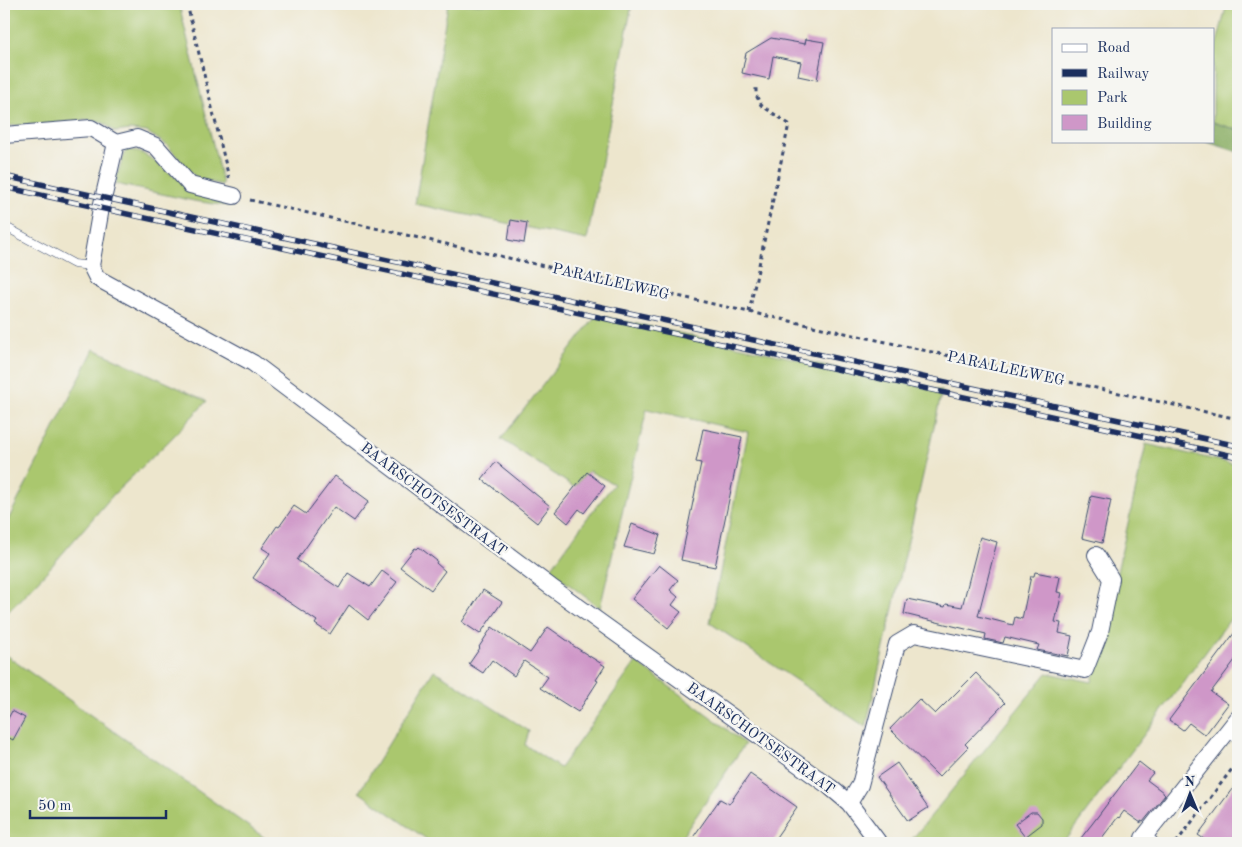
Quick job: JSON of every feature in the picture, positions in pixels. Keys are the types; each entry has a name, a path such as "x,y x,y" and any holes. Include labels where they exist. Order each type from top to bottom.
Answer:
{"street":[{"path":"4,136 91,128 116,143 137,138 156,146 190,185 234,196"},
{"path":"90,266 116,143"},
{"name":"BAARSCHOTSESTRAAT","path":"90,266 97,278 253,363 551,587 822,781 849,803 879,843"},
{"name":"BAARSCHOTSESTRAAT","path":"849,803 860,786 897,644 914,634 1085,670 1100,632 1111,579 1096,555"},
{"path":"1147,841 1233,736 1238,718"}],"lane":[{"path":"4,226 74,264 90,266"}],"path":[{"path":"187,4 234,196"},
{"path":"749,312 789,124 761,105 756,95 756,88"},
{"name":"PARALLELWEG","path":"234,196 749,312 1238,418"},
{"path":"1176,843 1238,761"}],"green space":[{"path":"4,4 179,4 223,185 197,179 167,145 147,132 130,130 115,132 104,123 89,120 4,126"},
{"path":"448,4 632,4 587,240 415,204"},
{"path":"1227,4 1238,4 1238,130 1214,122 1214,54"},
{"path":"1214,122 1238,130 1238,152 1207,142 1214,142"},
{"path":"126,150 138,151 152,159 175,177 228,206 194,201 116,184 117,175"},
{"path":"597,315 942,391 866,727 710,623 748,432 647,409 600,608 550,570 614,484 589,471 574,487 501,439"},
{"path":"94,349 207,401 113,495 49,569 4,616 4,528"},
{"path":"1146,444 1238,465 1238,609 1063,843 909,843 1047,673 1092,682"},
{"path":"4,654 272,843 4,843"},
{"path":"636,662 745,744 678,843 432,843 359,792 434,670 529,731 525,745 560,768"}],"building":[{"path":"771,38 805,44 806,39 824,42 817,80 798,76 801,62 773,56 769,79 742,73 746,53"},
{"path":"511,220 527,223 524,243 508,240"},
{"path":"703,429 742,437 715,567 681,560 701,463 696,462"},
{"path":"496,462 550,506 537,523 482,479"},
{"path":"587,472 605,486 584,513 579,509 568,523 555,512"},
{"path":"335,476 369,501 354,521 334,507 297,560 339,588 348,573 370,587 382,571 397,582 368,620 349,605 330,634 315,624 317,621 253,578 270,553 262,548 277,526 279,527 294,506 306,514"},
{"path":"1091,496 1111,500 1102,543 1082,538"},
{"path":"632,524 660,535 654,554 624,547"},
{"path":"980,537 997,542 978,616 1013,625 1015,617 1022,619 1031,576 1034,576 1035,572 1060,577 1057,592 1062,593 1055,622 1061,623 1059,633 1072,636 1068,656 1037,650 1039,645 1005,637 1003,643 985,639 986,634 904,614 907,599 945,607 946,604 962,607"},
{"path":"419,547 437,561 436,563 445,571 431,590 400,567 415,548"},
{"path":"659,565 678,580 670,590 678,597 672,605 681,612 668,628 632,599"},
{"path":"483,590 502,602 480,634 462,622"},
{"path":"492,627 530,653 548,627 605,666 596,680 598,681 578,712 540,688 548,677 524,661 514,676 492,660 483,673 469,664"},
{"path":"1238,628 1238,656 1211,692 1228,704 1205,735 1189,723 1183,730 1169,720"},
{"path":"976,673 1005,703 965,744 968,747 939,777 890,729 919,699 935,714"},
{"path":"12,711 25,718 13,740 4,735 4,726"},
{"path":"1139,762 1153,773 1147,780 1165,795 1143,822 1141,821 1141,823 1124,811 1098,843 1077,843 1092,824"},
{"path":"897,763 928,808 908,821 877,777"},
{"path":"750,774 797,807 772,843 689,843 720,799 729,804"},
{"path":"1238,781 1238,843 1210,843 1198,835"},
{"path":"1031,812 1037,812 1042,818 1042,824 1025,837 1015,824"}],"railway":[{"path":"4,176 1238,446"},
{"path":"4,187 1238,457"}]}
